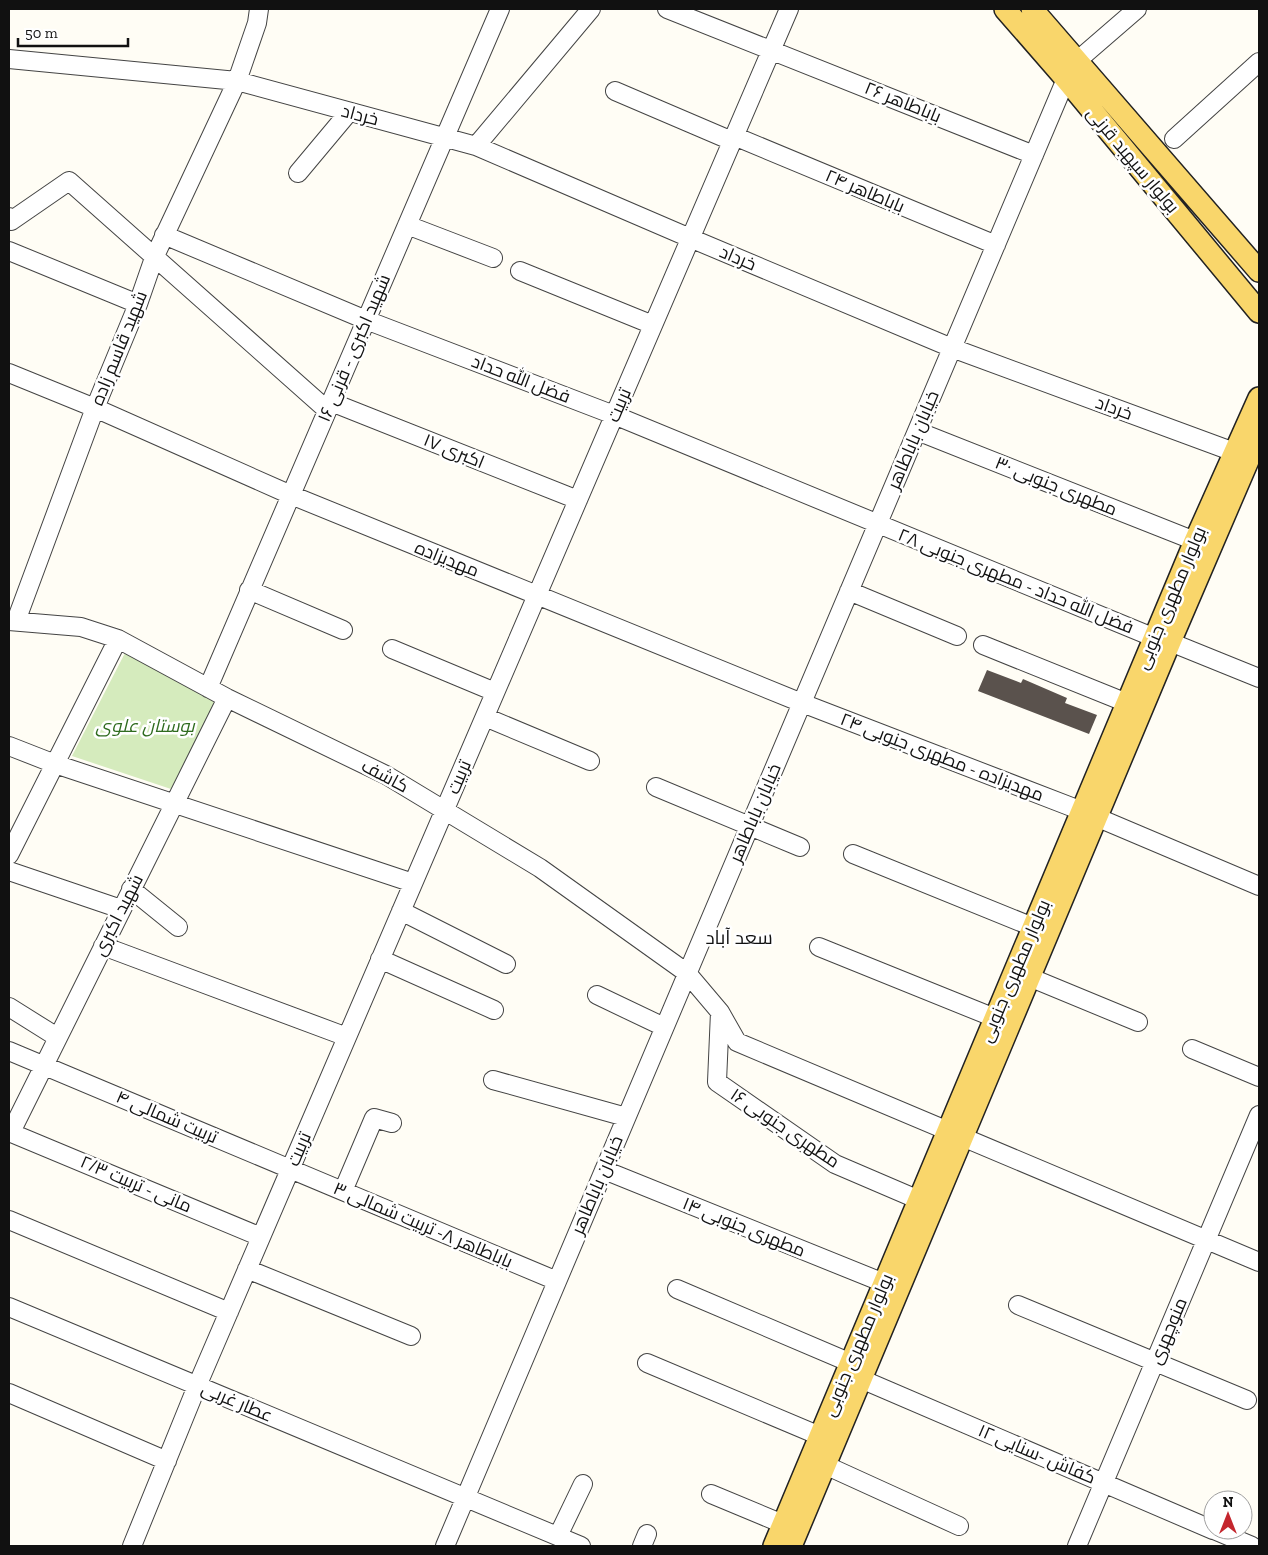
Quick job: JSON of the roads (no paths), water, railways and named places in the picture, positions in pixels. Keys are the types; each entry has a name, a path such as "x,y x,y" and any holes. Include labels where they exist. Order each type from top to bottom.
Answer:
{"main road":[{"name":"بولوار سپهبد قرنی","path":"1005,9 1066,79 1258,314"},
{"name":"بولوار سپهبد قرنی","path":"1032,9 1259,271"},
{"name":"بولوار مطهری جنوبی","path":"774,1546 820,1436 856,1371 955,1134 1029,977 1089,814 1127,703 1162,640 1195,541 1259,398"},
{"name":"بولوار مطهری جنوبی","path":"791,1546 825,1465 884,1283 919,1200 955,1134 995,1018 1033,927 1089,814 1162,640 1259,435"}],"street":[{"name":"شهید قاسم زاده","path":"12,621 95,408 138,304 154,258 237,81 257,23 259,9"},
{"name":"شهید اکبری - قرنی ۱۶","path":"208,688 500,9"},
{"path":"476,146 591,9"},
{"name":"باباطاهر ۲۶","path":"667,9 1034,155"},
{"name":"تربیت","path":"132,1546 197,1386 346,1037 789,9"},
{"path":"1078,60 1138,9"},
{"name":"خرداد","path":"9,59 237,81 476,146 952,348 1234,452"},
{"path":"1174,139 1259,62"},
{"name":"خیابان باباطاهر","path":"445,1546 1066,79"},
{"name":"باباطاهر ۲۴","path":"615,91 996,245"},
{"path":"298,173 349,112"},
{"name":"اکبری ۱۷","path":"9,217 11,221 69,180 154,258 329,406 578,500"},
{"path":"407,225 493,258"},
{"name":"فضل الله حداد","path":"164,235 366,320 614,415 877,524"},
{"path":"9,251 138,304"},
{"path":"520,271 653,325"},
{"name":"مهدیزاده","path":"9,373 95,408 291,495 802,703"},
{"name":"مطهری جنوبی ۳۰","path":"917,431 1195,541"},
{"name":"فضل الله حداد - مطهری جنوبی ۲۸","path":"877,524 1259,678"},
{"path":"250,590 343,630"},
{"path":"849,591 957,636"},
{"name":"کاشف","path":"12,621 81,627 118,639 227,698 386,775 445,809 540,868 688,973 720,1012 736,1042 1259,1262"},
{"path":"9,855 118,639"},
{"path":"983,644 1127,703"},
{"path":"392,649 495,692"},
{"name":"شهید اکبری","path":"10,1132 227,698"},
{"name":"مهدیزاده - مطهری جنوبی ۲۴","path":"802,703 1089,814 1259,886"},
{"path":"484,717 590,761"},
{"path":"9,746 55,764 413,883"},
{"path":"656,787 800,847"},
{"path":"853,854 1033,927"},
{"path":"9,871 121,909"},
{"path":"131,889 178,927"},
{"path":"401,911 506,964"},
{"path":"103,946 346,1037"},
{"path":"819,947 995,1018"},
{"path":"380,959 494,1010"},
{"path":"1029,977 1138,1022"},
{"path":"597,995 664,1027"},
{"path":"9,1007 57,1037"},
{"name":"مطهری جنوبی ۱۶","path":"720,1012 717,1082 835,1164 919,1200"},
{"path":"1192,1049 1259,1077"},
{"name":"تربیت شمالی ۴","path":"9,1051 290,1169"},
{"path":"493,1080 626,1117"},
{"name":"منوچهری","path":"1077,1546 1259,1115"},
{"path":"343,1191 374,1118 392,1123"},
{"name":"مانی - تربیت ۲/۳","path":"10,1132 261,1236"},
{"name":"باباطاهر ۸- تربیت شمالی ۳","path":"290,1169 557,1281"},
{"name":"مطهری جنوبی ۱۴","path":"604,1170 884,1283"},
{"path":"9,1220 229,1312"},
{"path":"247,1269 411,1336"},
{"name":"کفاش -سنایی ۱۲","path":"677,1289 1104,1483 1203,1525"},
{"path":"1018,1305 1247,1400"},
{"name":"عطار غربی","path":"9,1306 581,1546"},
{"path":"647,1363 820,1436"},
{"path":"9,1393 166,1461"},
{"path":"825,1465 959,1526"},
{"path":"558,1536 582,1484"},
{"path":"711,1494 783,1524"},
{"name":"کفاش -سنایی ۱۲","path":"1238,1540 1252,1546"}],"district":[{"name":"سعد آباد","path":"739,937"}],"park label":[{"name":"بوستان علوی","path":"145,726"}]}
